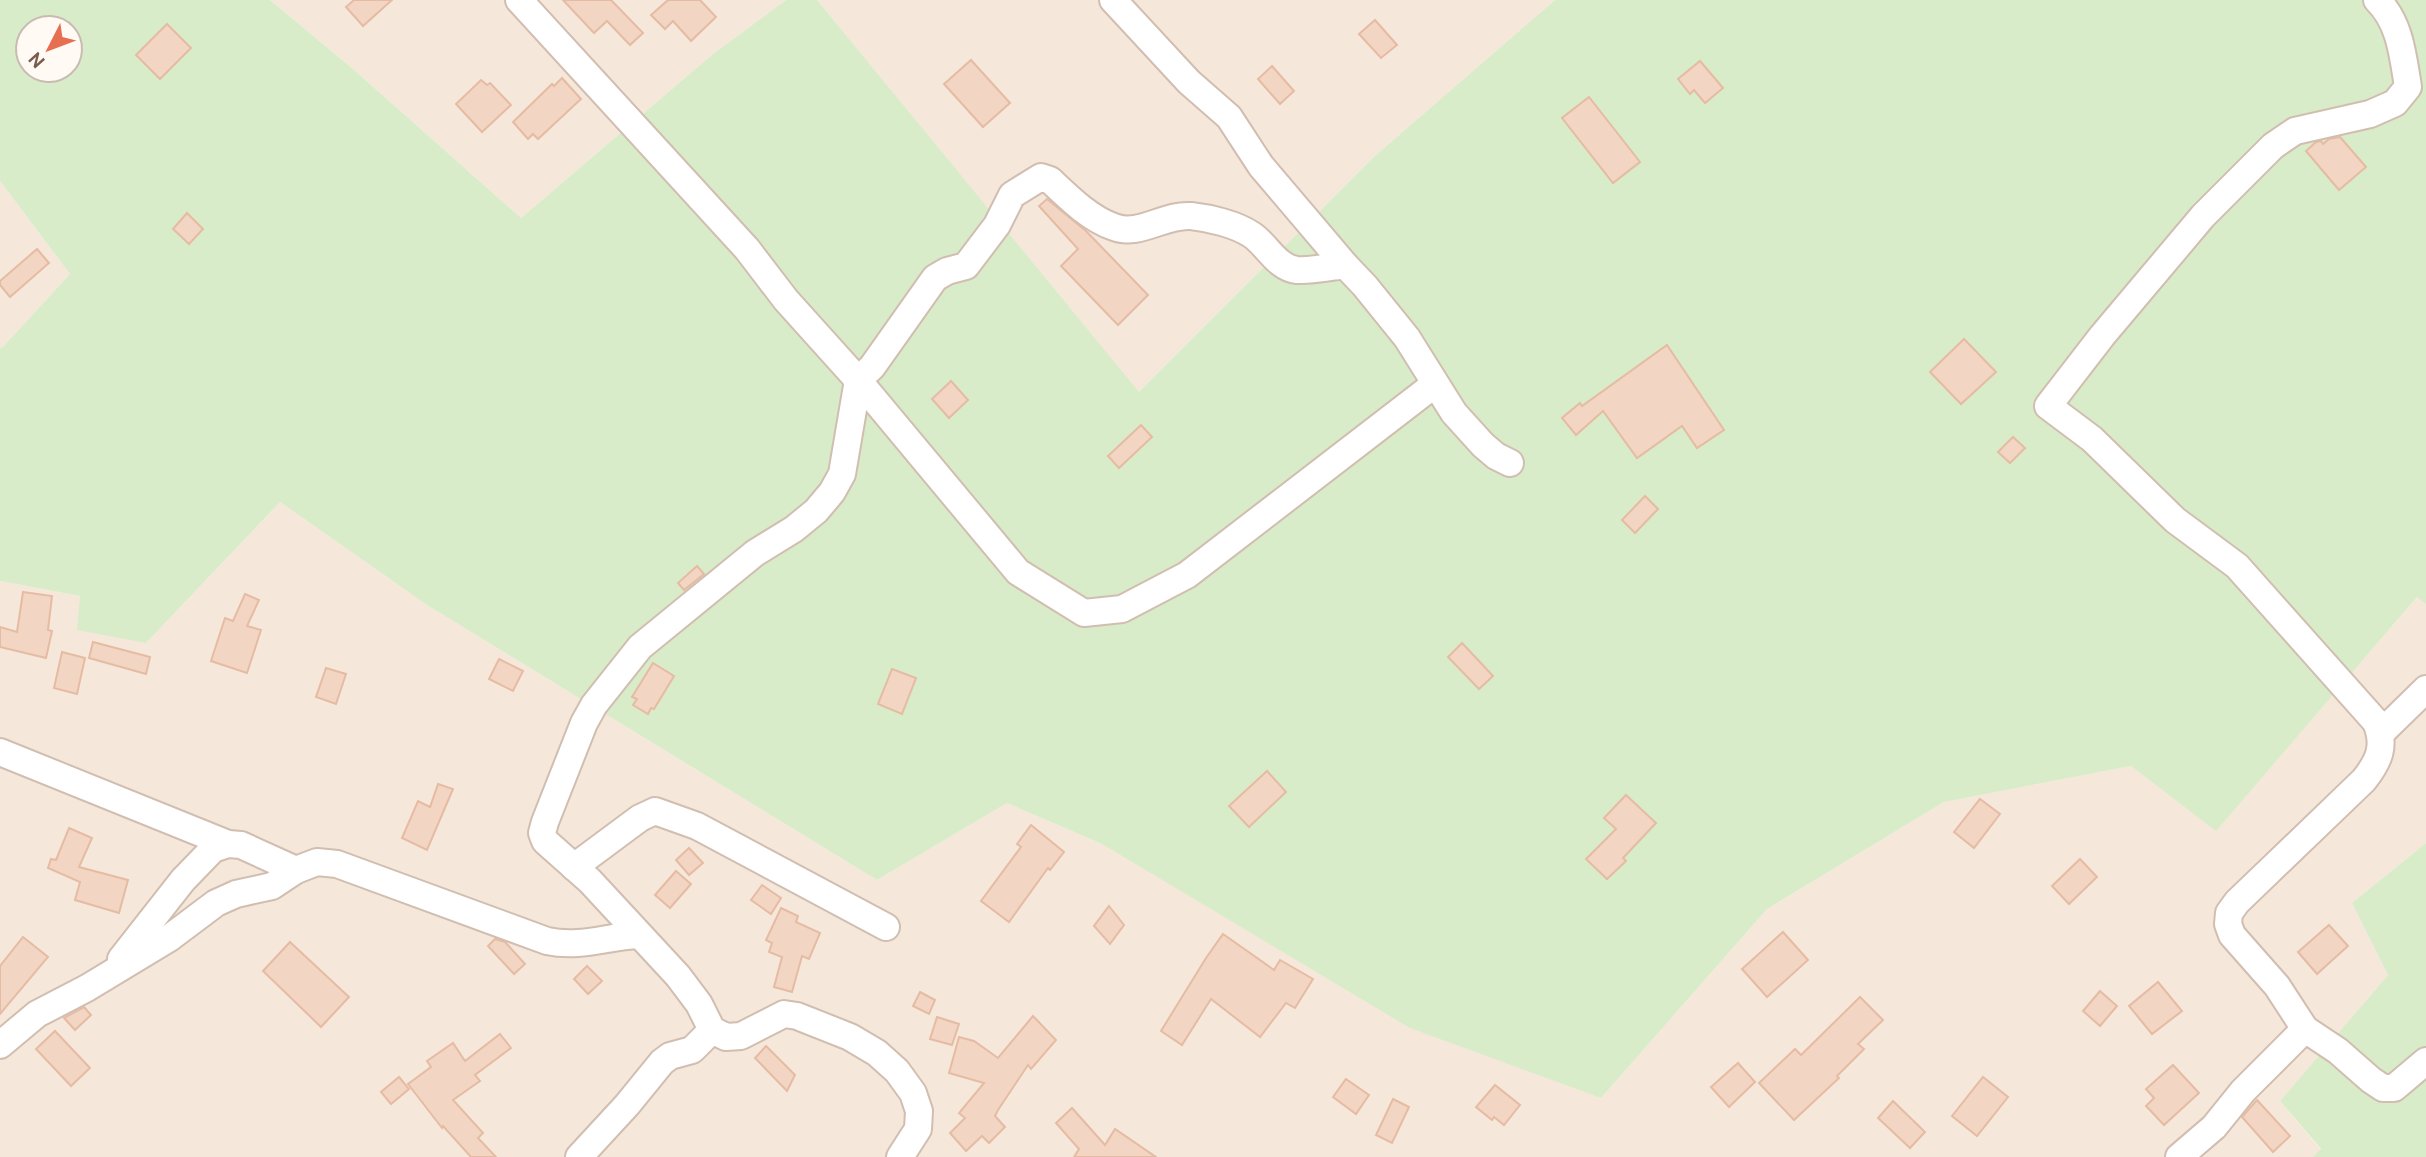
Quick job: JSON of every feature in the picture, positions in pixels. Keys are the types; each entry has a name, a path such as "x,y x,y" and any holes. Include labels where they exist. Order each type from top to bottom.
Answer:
{"street":[{"path":"519,0 747,249 786,300 858,380 1018,572 1084,613 1122,609 1187,575 1435,384"},
{"path":"1113,0 1189,82 1229,117 1261,166 1407,338 1454,413 1496,456 1510,463"},
{"path":"2377,0 2383,6 2401,41 2408,87 2395,103 2370,114 2295,131 2273,146 2203,216 2102,336 2048,407 2092,439 2175,520 2237,566 2376,722 2381,733 2382,750 2375,766 2364,780 2237,902 2229,913 2228,924 2232,936 2277,986 2305,1029 2338,1051 2371,1080 2383,1088 2394,1088 2426,1061"},
{"path":"902,1157 918,1129 919,1111 913,1093 897,1071 877,1053 850,1037 797,1016 784,1014 741,1036 726,1037 712,1030 699,1004 678,976 639,935 615,925 574,867 545,841 542,833 584,723 594,705 640,647 755,553 816,511 832,492 842,474 858,380 872,366 935,278 947,271 966,267 996,225 1012,195 1041,177 1050,180 1103,223 1117,229 1132,230 1174,216 1193,216 1240,228 1253,236 1284,265 1297,270 1345,265"},
{"path":"2381,733 2426,689"},
{"path":"0,752 228,844 241,845 296,870"},
{"path":"574,867 640,818 655,811 697,826 886,927"},
{"path":"111,972 183,880 213,849 228,844"},
{"path":"0,1045 37,1014 88,988 168,939 216,903 236,894 272,886 296,870 317,862 337,864 547,941 565,945 588,944 615,925"},
{"path":"2179,1157 2214,1127 2243,1091 2305,1029"},
{"path":"579,1157 662,1062 670,1056 692,1050 712,1030"}],"shaded area":[{"path":"270,0 786,0 713,54 521,218 353,69"},
{"path":"817,0 1555,0 1376,155 1138,393"},
{"path":"0,181 70,274 2,348 0,347"},
{"path":"280,502 427,605 877,880 1007,803 1102,844 1601,1098 1767,909 1944,802 2131,766 2216,830 2418,596 2426,604 2426,843 2352,903 2388,975 2280,1101 2321,1150 2313,1157 0,1157 0,581 80,596 146,643"}],"green space":[{"path":"0,0 270,0 353,69 521,218 713,54 786,0 817,0 1139,392 1376,155 1555,0 2426,0 2426,604 2417,597 2216,831 2131,766 1944,802 1767,909 1601,1098 1410,1028 1102,844 1007,803 877,880 427,605 280,502 146,643 77,630 80,596 0,581 0,347 2,348 70,274 0,181"},
{"path":"2426,843 2426,1157 2313,1157 2321,1149 2280,1101 2388,975 2352,903"}],"building":[{"path":"354,0 392,0 363,26 346,7"},
{"path":"563,0 611,0 643,33 630,45 607,21 594,33"},
{"path":"668,0 700,0 716,17 691,41 673,21 665,29 651,15"},
{"path":"1375,20 1397,45 1381,58 1359,34"},
{"path":"167,24 191,48 160,79 136,55"},
{"path":"971,60 1010,103 983,127 944,84"},
{"path":"1700,61 1723,88 1705,103 1694,90 1690,94 1678,79"},
{"path":"1272,66 1294,91 1280,104 1258,79"},
{"path":"562,78 581,99 538,139 533,134 528,139 513,122 552,84 554,86"},
{"path":"481,80 487,85 490,83 511,105 482,132 456,104"},
{"path":"1589,97 1640,162 1613,183 1562,118"},
{"path":"2340,137 2366,167 2339,190 2306,151 2316,142 2321,141 2323,144 2329,139"},
{"path":"1047,199 1086,231 1148,295 1118,325 1061,266 1078,249 1039,206"},
{"path":"187,213 203,229 189,244 173,229"},
{"path":"37,249 49,263 10,297 0,285 0,281"},
{"path":"1964,339 1996,372 1961,404 1930,372"},
{"path":"1667,345 1724,430 1697,448 1682,426 1637,458 1603,411 1576,435 1562,418"},
{"path":"951,381 968,400 949,418 932,399"},
{"path":"1141,425 1152,437 1119,468 1108,456"},
{"path":"2013,437 2025,448 2010,463 1998,452"},
{"path":"1645,496 1658,509 1635,533 1622,520"},
{"path":"697,566 704,574 684,590 678,583"},
{"path":"23,592 52,596 48,630 52,631 46,658 0,647 0,627 17,632"},
{"path":"245,594 259,600 247,626 261,630 247,673 211,661 225,618 233,621"},
{"path":"93,642 150,657 146,674 89,658"},
{"path":"1462,643 1493,676 1479,689 1448,657"},
{"path":"62,652 85,658 77,694 54,688"},
{"path":"499,659 523,671 513,691 489,679"},
{"path":"653,663 674,676 654,709 651,708 648,714 633,705 637,699 632,697"},
{"path":"326,668 346,674 336,704 316,697"},
{"path":"892,669 916,678 902,714 878,704"},
{"path":"1267,771 1286,792 1249,827 1229,806"},
{"path":"438,784 453,789 427,850 402,838 418,801 430,807"},
{"path":"1626,795 1656,823 1623,858 1626,861 1607,879 1586,859 1616,829 1604,818"},
{"path":"1980,799 2000,814 1974,848 1954,832"},
{"path":"1031,825 1064,852 1050,870 1048,868 1009,922 981,901 1021,847 1017,844"},
{"path":"69,828 92,838 79,867 128,880 119,913 75,900 80,882 48,868 51,859 56,860"},
{"path":"689,848 703,863 689,875 676,860"},
{"path":"2080,859 2097,877 2069,904 2052,886"},
{"path":"676,871 691,884 670,908 655,895"},
{"path":"762,885 781,898 771,914 751,900"},
{"path":"1109,906 1124,925 1110,944 1094,926"},
{"path":"781,908 798,916 796,922 820,933 809,959 802,956 792,992 774,987 782,957 769,952 772,943 766,940"},
{"path":"2329,925 2348,946 2317,974 2298,952"},
{"path":"1783,932 1808,960 1767,997 1742,969"},
{"path":"1223,934 1274,970 1280,960 1313,979 1295,1008 1286,1003 1260,1037 1211,999 1182,1045 1161,1031"},
{"path":"23,937 48,957 0,1014 0,966"},
{"path":"495,939 505,942 525,964 514,974 488,946"},
{"path":"290,942 349,997 321,1027 263,971"},
{"path":"587,966 602,981 588,994 574,979"},
{"path":"2158,982 2182,1011 2152,1034 2129,1006"},
{"path":"2100,991 2117,1006 2100,1026 2083,1011"},
{"path":"920,992 935,1000 929,1014 913,1006"},
{"path":"1860,997 1883,1020 1858,1044 1864,1049 1837,1076 1839,1078 1794,1120 1759,1083 1795,1049 1801,1055"},
{"path":"84,1007 91,1015 75,1030 64,1018"},
{"path":"1033,1016 1056,1040 1031,1069 1028,1065 998,1110 995,1116 1005,1127 989,1143 982,1136 966,1151 950,1133 965,1118 959,1113 984,1083 949,1073 959,1037 974,1041 998,1058"},
{"path":"937,1017 959,1024 952,1045 930,1039"},
{"path":"55,1031 90,1068 71,1086 36,1049"},
{"path":"500,1034 511,1048 475,1075 480,1081 453,1100 483,1133 478,1138 496,1157 471,1157 443,1126 442,1128 408,1084 431,1067 427,1061 453,1043 465,1061"},
{"path":"766,1046 795,1075 787,1091 755,1058"},
{"path":"1738,1063 1755,1082 1729,1107 1711,1087"},
{"path":"2173,1065 2199,1093 2164,1125 2146,1106 2154,1098 2146,1089"},
{"path":"399,1077 409,1089 391,1104 381,1092"},
{"path":"1983,1077 2008,1097 1977,1136 1952,1116"},
{"path":"1346,1079 1369,1095 1356,1114 1333,1097"},
{"path":"1495,1085 1520,1105 1504,1125 1494,1117 1492,1120 1476,1107"},
{"path":"1393,1099 1409,1107 1392,1143 1376,1135"},
{"path":"2257,1100 2290,1136 2273,1152 2242,1117"},
{"path":"1893,1101 1925,1132 1910,1148 1878,1118"},
{"path":"1072,1108 1105,1145 1115,1129 1156,1157 1074,1157 1079,1149 1056,1123"}]}
